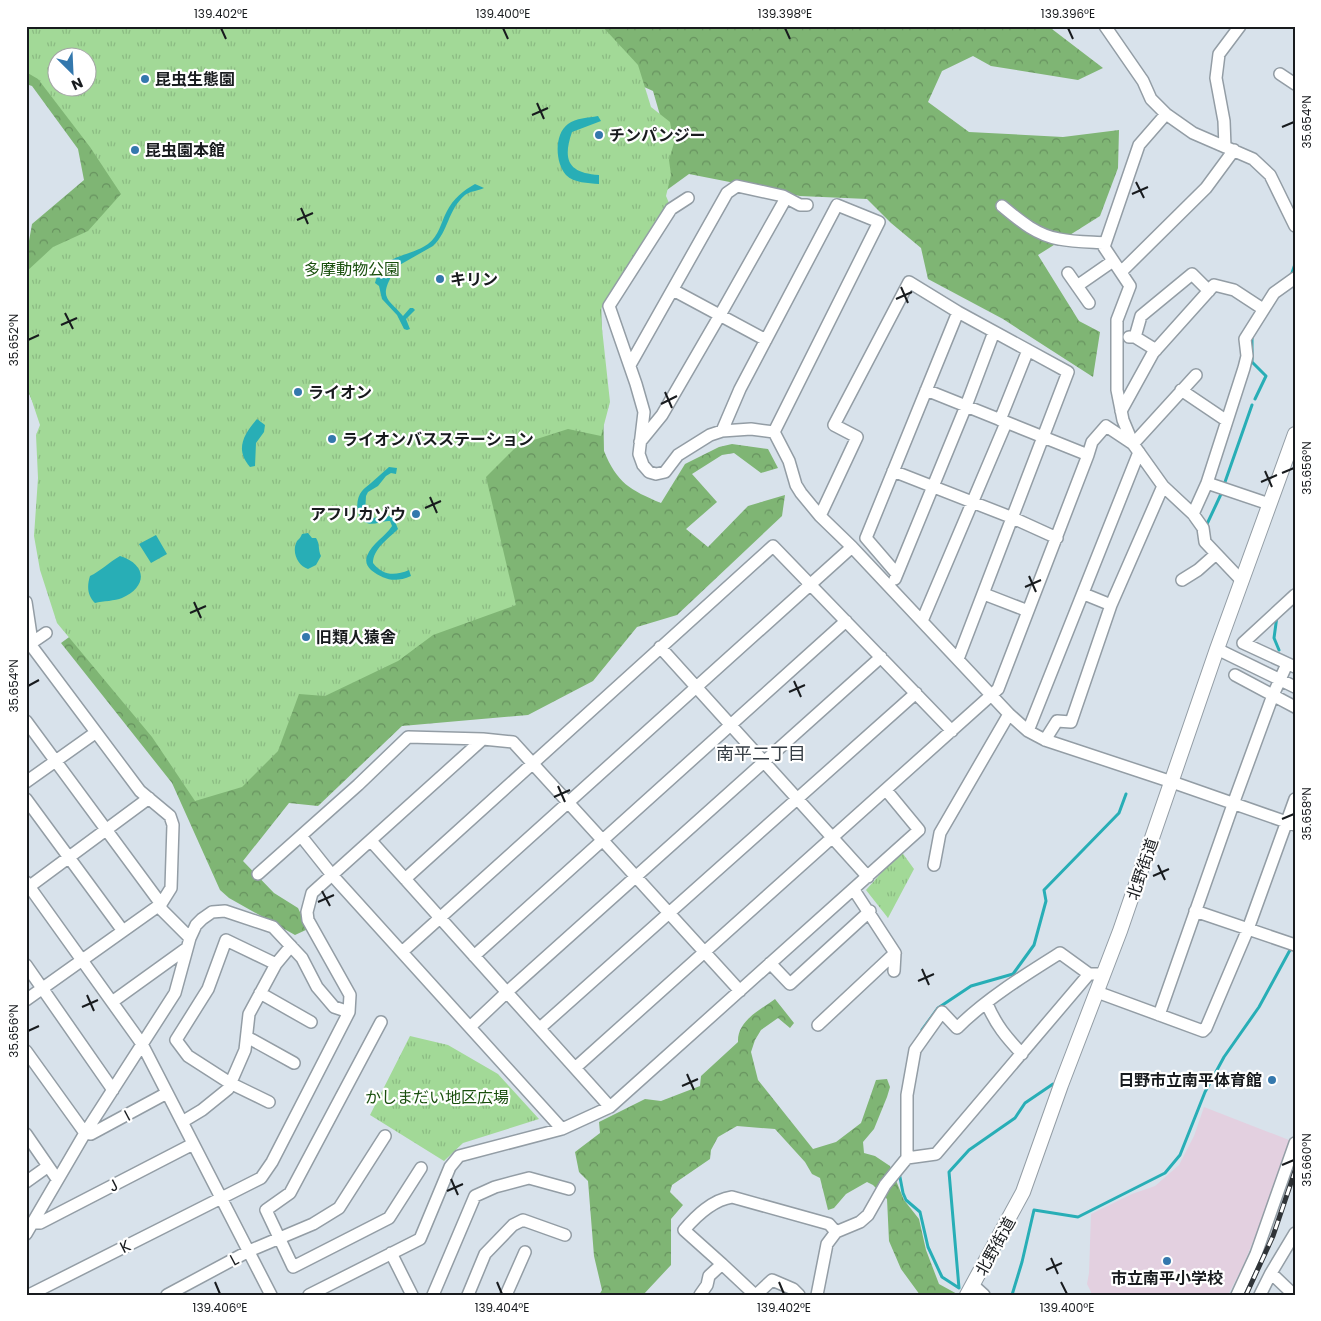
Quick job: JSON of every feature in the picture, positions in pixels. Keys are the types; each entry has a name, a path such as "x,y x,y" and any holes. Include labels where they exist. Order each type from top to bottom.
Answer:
{"main road":[{"name":"北野街道","path":"974,1291 1023,1192 1061,1085 1104,974 1217,649 1295,434"}],"street":[{"path":"1105,26 1143,81 1151,100 1166,114 1193,133 1253,159 1270,175 1295,226"},
{"path":"1121,272 1206,188 1230,149 1216,78 1219,54 1240,26"},
{"path":"1280,74 1295,84"},
{"path":"1166,114 1139,145 1104,247 1130,286 1118,320 1117,390 1123,420 1136,448 1163,486 1193,514 1203,528 1205,542 1242,581"},
{"path":"630,365 727,194 737,186 786,198 800,205 807,205"},
{"path":"688,198 671,209 609,306 644,412 639,454 643,465 649,472 656,474 665,472 678,455 710,435 722,431 751,429 774,432"},
{"path":"640,442 662,415 786,198"},
{"path":"722,431 740,389 837,205 879,222 774,432"},
{"path":"1002,206 1022,222 1042,234 1058,239 1106,243"},
{"path":"1077,286 1113,261"},
{"path":"1068,274 1089,303"},
{"path":"1134,337 1142,316 1192,274 1209,291"},
{"path":"1193,514 1207,483 1244,368 1247,356 1245,339 1274,293 1295,278"},
{"path":"820,516 857,437 834,425 909,282 958,312 1068,372 958,659"},
{"path":"1121,411 1156,350 1214,285 1234,290 1263,309"},
{"path":"672,290 766,340"},
{"path":"897,574 866,538 958,312"},
{"path":"891,588 966,406 994,332"},
{"path":"1117,338 1134,337 1156,350"},
{"path":"922,621 972,502 1028,350"},
{"path":"1028,731 1084,594 1136,448 1181,390 1196,375"},
{"path":"926,390 1088,455"},
{"path":"1181,390 1227,421"},
{"path":"575,1068 998,689 1092,442 1106,426 1136,448"},
{"path":"774,432 801,494 1009,714 1028,731 1045,740 1290,823"},
{"path":"893,471 1013,518 1057,538"},
{"path":"1207,483 1270,504"},
{"path":"1045,740 1056,721 1071,722 1111,605 1163,486"},
{"path":"405,879 532,762 774,546 952,731"},
{"path":"402,952 852,547"},
{"path":"1182,580 1198,570 1216,554"},
{"path":"984,594 1028,611"},
{"path":"1084,594 1111,605"},
{"path":"1159,1015 1273,695 1280,680 1291,666 1243,643 1295,595"},
{"path":"26,604 31,635 28,645"},
{"path":"474,956 846,621"},
{"path":"28,645 46,633"},
{"path":"26,1000 161,904 171,888 174,825 170,816 140,791 28,645"},
{"path":"660,648 868,876"},
{"path":"1217,649 1295,687"},
{"path":"470,1027 881,657"},
{"path":"1235,675 1295,706"},
{"path":"540,1028 916,693"},
{"path":"934,865 940,833 1009,714"},
{"path":"26,721 161,904 161,909 188,943"},
{"path":"26,782 95,733"},
{"path":"258,874 408,737 483,739 513,742 740,991"},
{"path":"26,1234 85,1133 174,994 188,943 196,925 212,912 225,911 274,927 302,958 317,987 334,1007 349,1012 350,995 308,920 307,912 312,893 483,739"},
{"path":"309,1295 420,1240 450,1168 459,1156 562,1129 610,1107 919,830 886,790"},
{"path":"149,798 27,886 142,1044 271,1295"},
{"path":"26,799 123,931"},
{"path":"1097,992 1203,1031 1206,1028 1248,929 1290,823 1295,799"},
{"path":"301,836 332,875 562,1129"},
{"path":"371,841 610,1107"},
{"path":"854,890 870,911 896,953 894,971"},
{"path":"770,963 790,984 870,911"},
{"path":"1195,911 1295,945"},
{"path":"270,1102 230,1083 188,1056 176,1040 208,989 226,940 276,964"},
{"path":"112,1002 188,943"},
{"path":"182,1122 202,1110 228,1089 245,1050 249,1014 276,964 291,946"},
{"path":"818,1026 896,953"},
{"path":"902,1164 907,1095 915,1050 942,1012 956,1028 975,1010 987,1004 1028,973 1060,953 1089,974 1104,974"},
{"path":"26,965 113,1090"},
{"path":"817,1295 827,1244 836,1232 860,1222 868,1215 885,1185 902,1164 936,1154 1089,974"},
{"path":"260,993 311,1022"},
{"path":"987,1004 1003,1034 1022,1054"},
{"name":"K","path":"28,1294 261,1178 272,1162 349,1012"},
{"path":"381,1022 290,1193 266,1210 293,1267 388,1218 421,1168"},
{"path":"247,1037 294,1063"},
{"path":"26,1051 85,1133"},
{"name":"I","path":"85,1133 91,1134 167,1093"},
{"path":"26,1134 57,1179"},
{"name":"L","path":"167,1295 248,1251 312,1224 339,1208 385,1136"},
{"path":"1237,1295 1256,1254 1295,1143"},
{"name":"J","path":"32,1223 40,1223 193,1144"},
{"path":"26,1182 47,1167"},
{"path":"433,1295 475,1196 495,1187 529,1178 568,1189"},
{"path":"799,1295 793,1289 772,1280 755,1295 684,1230 699,1213 725,1198 732,1197 828,1224 836,1232"},
{"path":"468,1295 485,1254 513,1225 523,1220 565,1235"},
{"path":"1260,1295 1270,1273 1295,1233"},
{"path":"506,1295 525,1252"},
{"path":"391,1253 412,1295"},
{"path":"700,1295 707,1285 709,1276 722,1264"},
{"path":"1270,1273 1294,1295"}],"shaded area":[{"path":"1204,1107 1289,1140 1262,1219 1243,1266 1228,1295 1091,1295 1087,1284 1091,1214 1132,1194 1155,1186 1179,1165 1194,1136"}],"green space":[{"name":"多摩動物公園","path":"26,26 62,48 48,48 48,98 64,98 95,146 352,26 1048,26 1103,68 1078,80 991,66 973,56 942,71 928,102 969,132 1063,137 1119,130 1118,168 1100,216 1038,255 1079,321 1100,332 1093,377 1003,319 928,279 921,248 891,223 867,199 800,196 689,174 660,195 601,293 604,451 614,471 626,484 641,494 661,503 685,464 719,447 732,444 768,449 778,468 761,473 734,453 722,455 692,474 717,502 686,529 708,547 748,506 785,495 782,516 677,615 637,627 593,681 528,715 402,726 318,806 289,803 243,861 274,893 298,908 308,929 295,935 229,898 220,890 172,783 61,643 106,610 44,427 26,387 26,258 32,224 84,180 78,149 32,86 26,84","holes":["631,81 653,91 670,150 442,497"]},
{"name":"多摩動物公園","path":"26,26 602,26 638,65 651,107 670,122 674,143 669,160 671,175 666,196 669,203 600,310 610,402 601,436 568,429 518,445 486,477 516,605 433,635 398,661 325,696 299,694 278,751 242,787 195,801 152,737 57,623 40,570 34,536 38,478 36,435 40,425 26,383 26,272 53,247 88,231 121,194 90,147 53,98 98,98 98,48 48,48 48,92 38,79 26,72"},
{"path":"901,851 914,869 888,918 866,890"},
{"path":"775,999 794,1023 790,1028 778,1018 761,1030 751,1052 758,1080 813,1149 836,1142 861,1123 876,1080 887,1079 890,1087 887,1097 874,1129 863,1142 864,1153 875,1156 890,1166 904,1200 919,1219 926,1250 939,1284 959,1295 920,1295 901,1269 889,1241 887,1199 873,1185 867,1182 846,1194 834,1208 828,1210 820,1178 812,1174 805,1162 775,1129 737,1126 718,1137 711,1150 710,1159 672,1185 670,1192 683,1205 671,1219 671,1265 643,1295 599,1295 602,1290 594,1256 588,1181 579,1172 575,1152 600,1133 599,1122 645,1099 661,1101 700,1086 701,1076 738,1042 741,1028 745,1022"},
{"name":"かしまだい地区広場","path":"410,1036 448,1045 498,1074 539,1119 463,1143 444,1161 370,1115"}],"water":[{"path":"598,116 601,121 572,132 568,158 570,164 581,172 599,175 599,184 586,183 569,178 562,170 558,156 560,134 571,122"},
{"path":"475,184 484,188 465,195 459,201 442,234 433,246 389,271 391,277 386,295 390,302 403,316 410,308 415,310 406,319 410,329 404,329 397,315 382,299 379,286 375,283 379,273 390,261 420,249 432,241 452,203"},
{"path":"257,419 265,425 264,432 256,443 255,466 250,467 245,461 242,449 248,431"},
{"path":"389,467 397,468 396,474 391,473 386,476 378,486 368,492 365,513 372,518 390,516 394,519 398,529 378,549 373,563 389,574 409,570 411,576 395,580 385,578 376,573 366,562 369,551 392,526 390,521 367,523 360,517 357,508 358,499 362,491"},
{"path":"308,533 312,538 316,538 321,556 316,565 308,569 301,565 296,558 295,545 302,534"},
{"path":"156,535 167,554 151,563 139,544"},
{"path":"120,556 129,560 140,570 140,582 136,588 122,598 95,603 90,597 88,590 90,576"}],"waterway":[{"path":"1292,273 1295,264"},
{"path":"1252,336 1252,362 1266,376 1255,399"},
{"path":"1225,482 1252,405"},
{"path":"1208,528 1207,524 1222,492"},
{"path":"1277,616 1274,638 1279,650"},
{"path":"922,1030 938,1008 971,986 1013,974 1034,945 1046,901 1044,890 1119,813 1126,794"},
{"path":"1012,1295 1034,1210 1078,1217 1165,1173 1180,1155 1205,1092 1224,1057 1259,1007 1290,950"},
{"path":"959,1288 949,1172 969,1150 1015,1118 1025,1103 1053,1084"},
{"path":"902,1102 902,1121"},
{"path":"899,1172 906,1200 920,1212 928,1247 942,1277 959,1288"}],"railway":[{"path":"1246,1295 1273,1236 1295,1171"}],"place":[{"name":"昆虫生態園","path":"145,79"},
{"name":"チンパンジー","path":"599,135"},
{"name":"昆虫園本館","path":"135,150"},
{"name":"キリン","path":"440,279"},
{"name":"ライオン","path":"298,392"},
{"name":"ライオンバスステーション","path":"332,439"},
{"name":"アフリカゾウ","path":"416,514"},
{"name":"旧類人猿舎","path":"306,637"},
{"name":"日野市立南平体育館","path":"1272,1080"},
{"name":"市立南平小学校","path":"1167,1261"}],"district":[{"name":"南平二丁目","path":"761,754"}]}
